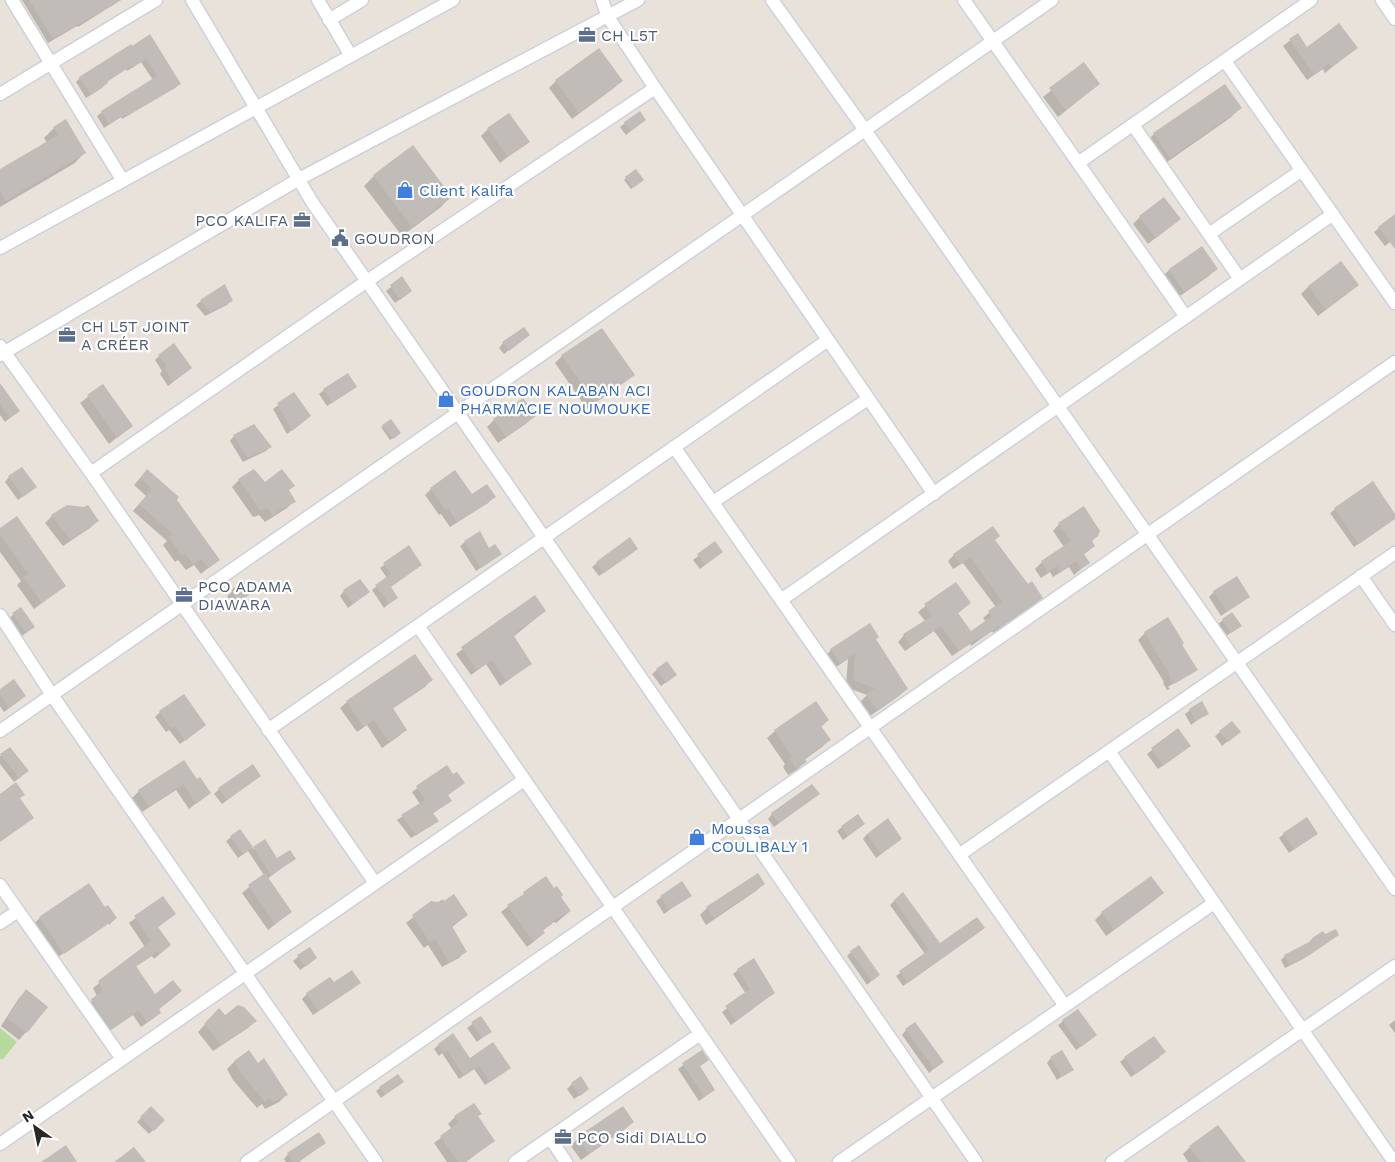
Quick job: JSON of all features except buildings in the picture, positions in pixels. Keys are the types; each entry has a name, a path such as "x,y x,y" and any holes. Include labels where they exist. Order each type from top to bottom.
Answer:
{"street":[{"path":"12,0 123,181"},
{"path":"0,94 156,0"},
{"path":"192,0 312,202 976,1162"},
{"path":"318,0 351,56"},
{"path":"329,20 362,0"},
{"path":"0,248 453,0"},
{"path":"602,0 608,17 655,88 934,494"},
{"path":"375,883 90,473 2,351 299,179 638,0"},
{"path":"772,0 865,130 1395,889"},
{"path":"964,0 1186,317"},
{"path":"0,731 1052,0"},
{"path":"1078,163 1311,0"},
{"path":"1382,0 1395,19"},
{"path":"1225,61 1395,303"},
{"path":"90,473 367,281 655,88"},
{"path":"1133,125 1240,279"},
{"path":"1209,234 1302,170"},
{"path":"781,600 1332,214"},
{"path":"268,730 828,340"},
{"path":"247,1162 1395,362"},
{"path":"713,502 868,399"},
{"path":"674,447 1065,1006"},
{"path":"959,855 1395,553"},
{"path":"1361,576 1395,625"},
{"path":"0,615 52,694 376,1162"},
{"path":"418,626 789,1162"},
{"path":"1109,751 1391,1161"},
{"path":"0,1144 524,780"},
{"path":"0,885 122,1059"},
{"path":"839,1162 1214,903"},
{"path":"0,923 18,911"},
{"path":"1112,1162 1395,966"},
{"path":"515,1162 700,1034"},
{"path":"550,1138 566,1162"}],"green space":[{"path":"0,1028 17,1042 2,1060 0,1058"}],"place":[{"name":"CH L5T","path":"587,35"},
{"name":"Client Kalifa","path":"405,190"},
{"name":"PCO KALIFA","path":"302,220"},
{"name":"GOUDRON","path":"340,238"},
{"name":"CH L5T JOINT A CRÉER","path":"67,335"},
{"name":"GOUDRON KALABAN ACI PHARMACIE NOUMOUKE","path":"446,399"},
{"name":"PCO ADAMA DIAWARA","path":"184,595"},
{"name":"Moussa COULIBALY 1","path":"697,837"},
{"name":"PCO Sidi DIALLO","path":"563,1137"}]}
